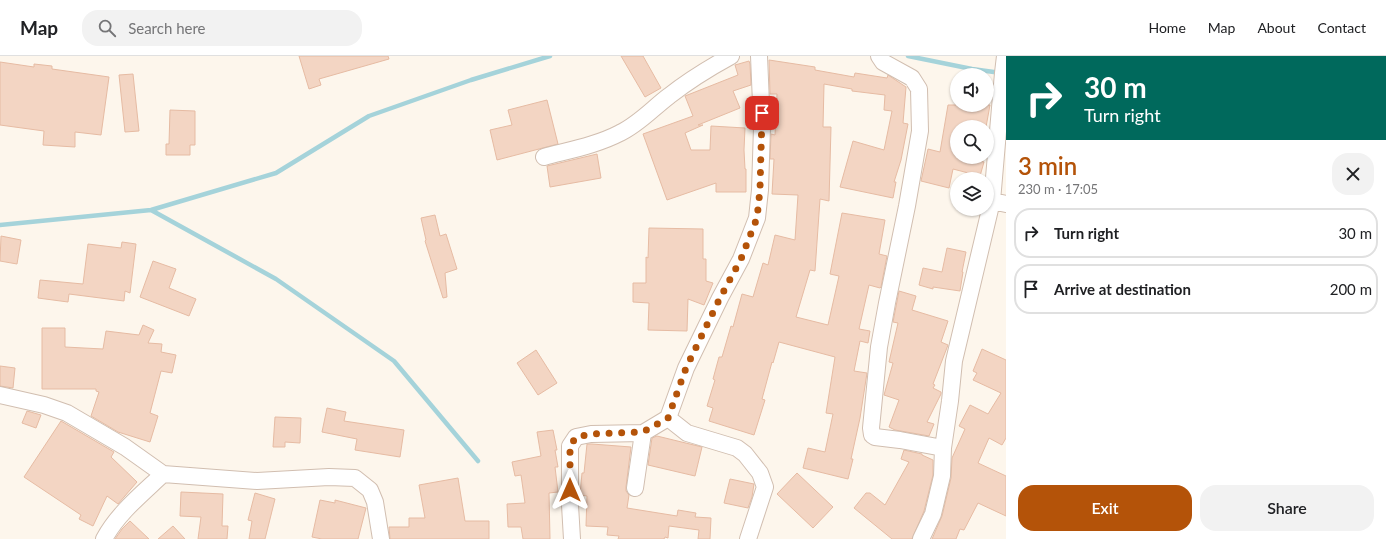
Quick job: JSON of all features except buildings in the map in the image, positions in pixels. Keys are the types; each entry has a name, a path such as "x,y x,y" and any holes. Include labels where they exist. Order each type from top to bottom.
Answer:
{"street":[{"path":"544,157 603,140 621,133 634,125 668,96 705,71 731,56"},
{"path":"572,539 570,505 570,446 576,437 591,434 643,432 668,418 686,368 741,259 757,218 760,190 762,127 759,56"},
{"path":"879,56 883,62 912,78 919,89 920,131 879,348 871,428 872,435 875,437 943,448"},
{"path":"921,539 933,514 942,476 943,448 954,361 999,202 1003,73 1005,56"},
{"path":"0,395 44,405 67,413 125,447 163,474 257,481 329,477 355,478 370,490 375,502 381,539"},
{"path":"668,418 687,433 737,448 745,454 760,473 765,487 748,539"},
{"path":"635,488 643,432"},
{"path":"104,539 108,530 133,502 163,474"}],"waterway":[{"path":"0,225 151,210 276,173 369,116 471,80 550,56"},
{"path":"908,56 972,69 1001,73"},
{"path":"151,210 276,279 394,361 478,461"}],"route":[{"path":"570,490 570,446 576,437 591,434 643,432 668,418 686,368 741,259 757,218 760,190 762,113"}]}
